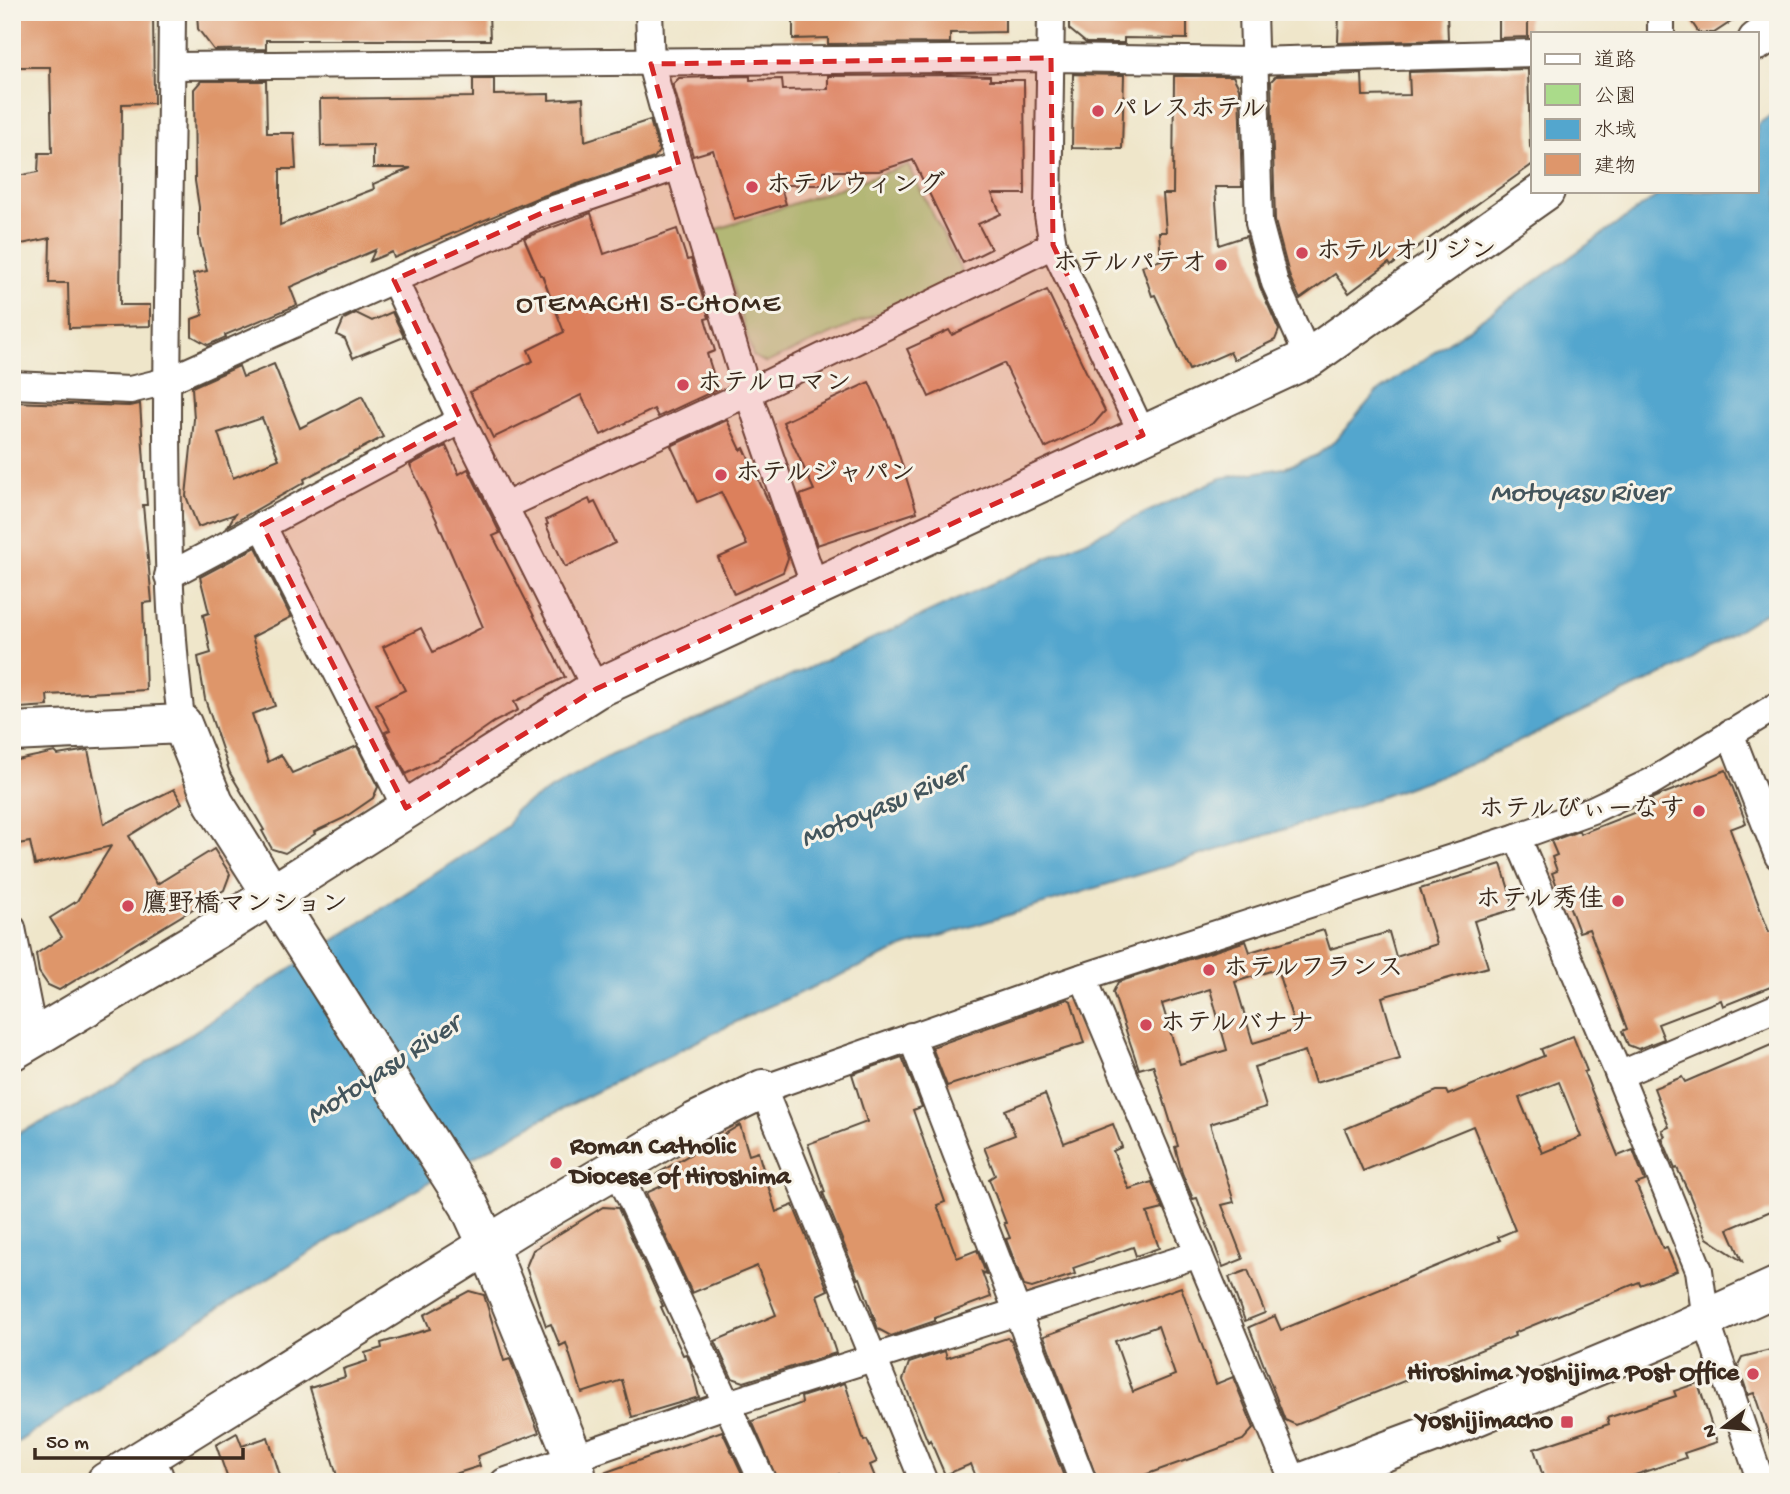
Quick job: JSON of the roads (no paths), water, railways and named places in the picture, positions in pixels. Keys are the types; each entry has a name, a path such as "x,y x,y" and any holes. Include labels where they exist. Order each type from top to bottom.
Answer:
{"street":[{"path":"172,12 167,381 168,576 174,671 182,724 214,803 462,1194 487,1244 575,1470"},
{"path":"649,12 650,64 748,393 815,587"},
{"path":"1051,12 1048,215 1053,245 1143,435"},
{"path":"1253,12 1259,223 1275,282 1308,358"},
{"path":"1661,12 1661,32"},
{"path":"1758,40 1778,26"},
{"path":"172,66 650,64 1051,58 1253,61 1531,52"},
{"path":"12,385 130,390 167,381 541,213 680,166"},
{"path":"26,1044 273,894 596,689 1308,358 1544,192"},
{"path":"505,506 748,393 1053,245"},
{"path":"394,280 596,689"},
{"path":"168,576 461,419"},
{"path":"262,524 406,808"},
{"path":"106,1482 155,1468 487,1244 695,1122 763,1089 1083,977 1517,837 1592,810 1651,782 1778,705"},
{"path":"12,732 182,724"},
{"path":"1730,733 1778,856"},
{"path":"1517,837 1699,1270 1706,1320 1761,1482"},
{"path":"12,928 30,1018 26,1044"},
{"path":"1083,977 1294,1482"},
{"path":"1619,1075 1778,1007"},
{"path":"911,1037 1083,1482"},
{"path":"763,1089 924,1482"},
{"path":"616,1167 763,1482"},
{"path":"504,1482 575,1470 728,1404 1199,1254"},
{"path":"1303,1482 1443,1430 1706,1320 1778,1286"}],"water":[{"name":"Motoyasu River","path":"1778,110 1778,605 1674,669 1469,765 1331,815 905,947 754,1013 544,1118 364,1219 182,1331 12,1446 12,1136 90,1100 508,826 515,810 611,755 702,717 1221,478 1284,468 1317,455 1335,441 1375,394 1663,192 1758,192 1758,124"}],"place":[{"name":"パレスホテル","path":"1098,111"},
{"name":"ホテルウィング","path":"752,187"},
{"name":"ホテルオリジン","path":"1302,253"},
{"name":"ホテルパテオ","path":"1221,265"},
{"name":"ホテルロマン","path":"683,385"},
{"name":"ホテルジャパン","path":"721,475"},
{"name":"ホテルびぃーなす","path":"1699,811"},
{"name":"ホテル秀佳","path":"1618,901"},
{"name":"鷹野橋マンション","path":"128,906"},
{"name":"ホテルフランス","path":"1209,970"},
{"name":"ホテルバナナ","path":"1146,1025"},
{"name":"Roman Catholic Diocese of Hiroshima","path":"556,1163"},
{"name":"Hiroshima Yoshijima Post Office","path":"1753,1374"},
{"name":"Yoshijimacho","path":"1567,1422"}],"district":[{"name":"OTEMACHI 5-CHOME","path":"649,305"}]}
